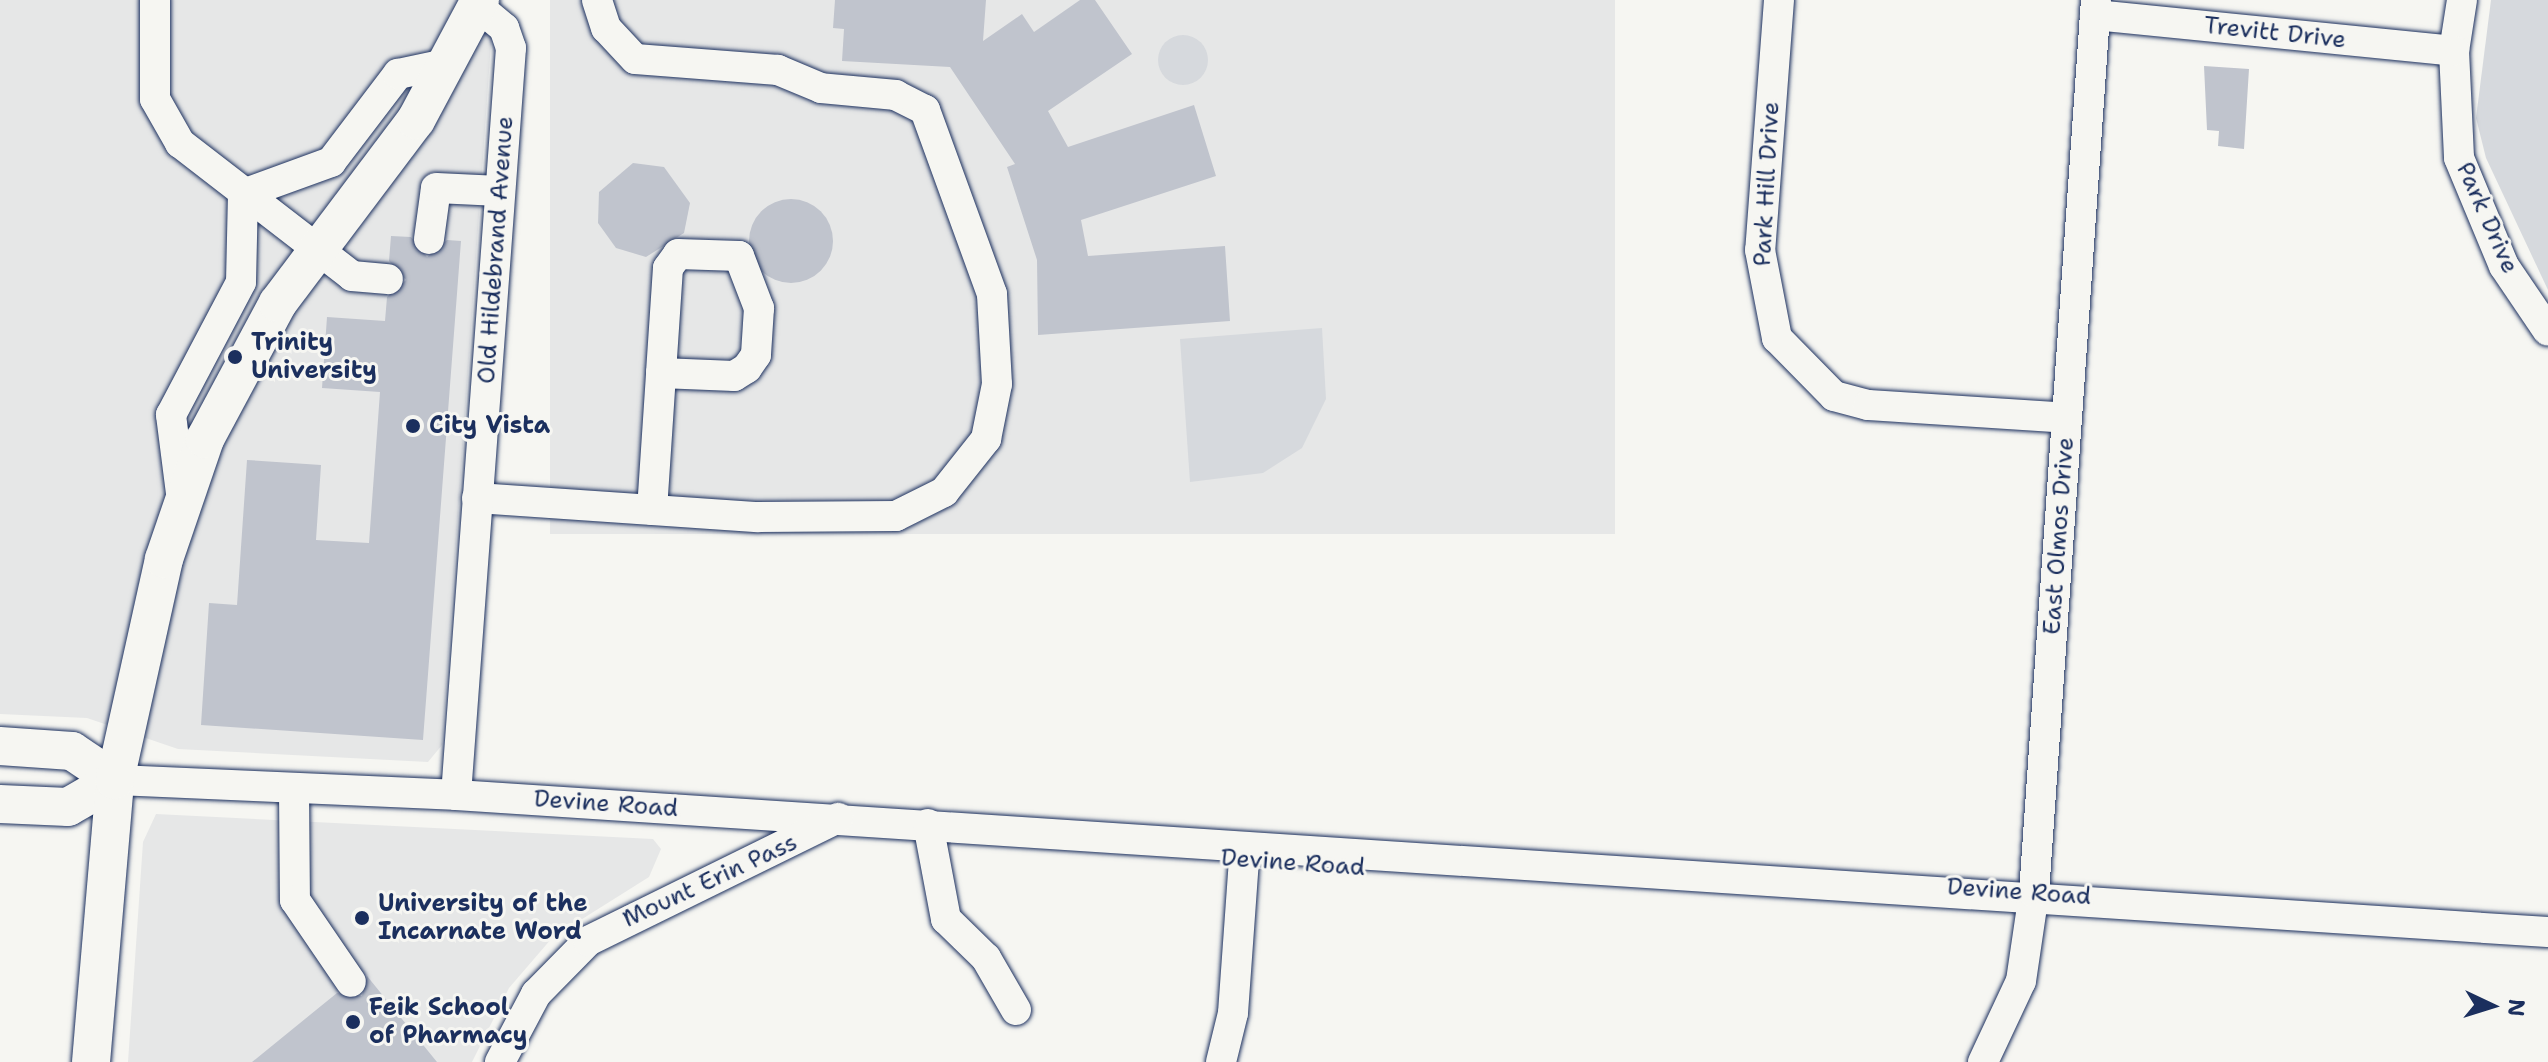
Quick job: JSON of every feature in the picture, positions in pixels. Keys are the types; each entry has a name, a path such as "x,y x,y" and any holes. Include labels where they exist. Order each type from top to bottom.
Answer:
{"main road":[{"path":"91,1062 115,780 183,504 237,373 450,63 479,3"},
{"path":"0,746 72,751 115,780"},
{"path":"0,804 68,807 115,780"}],"street":[{"path":"155,0 155,99 180,143 352,276 388,279"},
{"path":"477,498 652,510 877,517 917,508 971,467 986,439 998,328 925,110 896,95 821,88 778,70 635,59 606,28 597,0"},
{"name":"Park Hill Drive","path":"1779,0 1760,250 1777,338 1834,396 1868,405 2067,418"},
{"name":"Park Drive","path":"2462,0 2454,51 2459,158 2504,266 2548,331"},
{"name":"Old Hildebrand Avenue","path":"456,795 511,48 504,28 479,3"},
{"name":"East Olmos Drive","path":"1983,1062 2021,981 2034,893 2096,8"},
{"name":"Trevitt Drive","path":"2096,8 2454,51"},
{"path":"243,194 331,162 398,74 450,63"},
{"path":"429,239 436,188 500,191"},
{"path":"183,504 171,415 241,282 243,194"},
{"path":"652,510 661,373 668,268 678,254 739,256 759,308 756,355 747,368 734,376 661,373"},
{"name":"Devine Road","path":"115,780 294,791 456,795 838,818 2034,893 2548,932"},
{"path":"294,791 295,900 351,982"},
{"name":"Mount Erin Pass","path":"500,1062 536,994 588,941 838,818"},
{"path":"928,824 950,928 986,958 1016,1010"},
{"name":"Devine Road","path":"1097,835 1133,852 1440,873 1490,859"},
{"path":"1221,1062 1233,1013 1244,859"}],"shaded area":[{"name":"Trinity University","path":"0,0 494,0 442,745 428,762 178,749 87,718 0,714"},
{"path":"550,0 1615,0 1615,534 550,534"},
{"path":"2491,0 2548,0 2548,290 2486,158 2476,118"},
{"path":"1183,35 1201,42 1208,60 1201,78 1183,85 1165,78 1158,60 1165,42"},
{"path":"1322,328 1326,399 1302,448 1263,473 1190,482 1180,339"},
{"name":"University of the Incarnate Word","path":"156,814 653,839 661,849 649,877 552,938 509,988 472,1062 128,1062 143,842"}],"building":[{"path":"835,0 986,0 983,41 1022,14 1034,32 1080,0 1095,0 1132,54 1048,111 1068,147 1194,105 1216,176 1081,220 1088,256 1225,246 1230,321 1038,335 1037,260 1007,167 1015,164 950,67 842,61 844,29 833,28"},
{"path":"2204,66 2249,69 2244,149 2218,146 2219,131 2207,130"},
{"path":"633,163 664,167 690,203 684,233 646,257 616,248 598,223 599,192"},
{"path":"791,199 807,202 826,218 833,241 830,257 814,276 791,283 775,280 756,264 749,241 752,225 768,206"},
{"name":"City Vista","path":"391,236 411,237 427,257 447,240 461,241 423,740 201,725 209,603 237,605 247,460 321,465 316,540 369,543 380,392 322,388 327,317 385,321 387,297 406,280 389,261"},
{"name":"Feik School of Pharmacy","path":"367,976 437,1062 252,1062 337,993 362,996"}],"place":[{"name":"Trinity University","path":"235,357"},
{"name":"City Vista","path":"413,426"},
{"name":"University of the Incarnate Word","path":"362,918"},
{"name":"Feik School of Pharmacy","path":"353,1022"}]}
